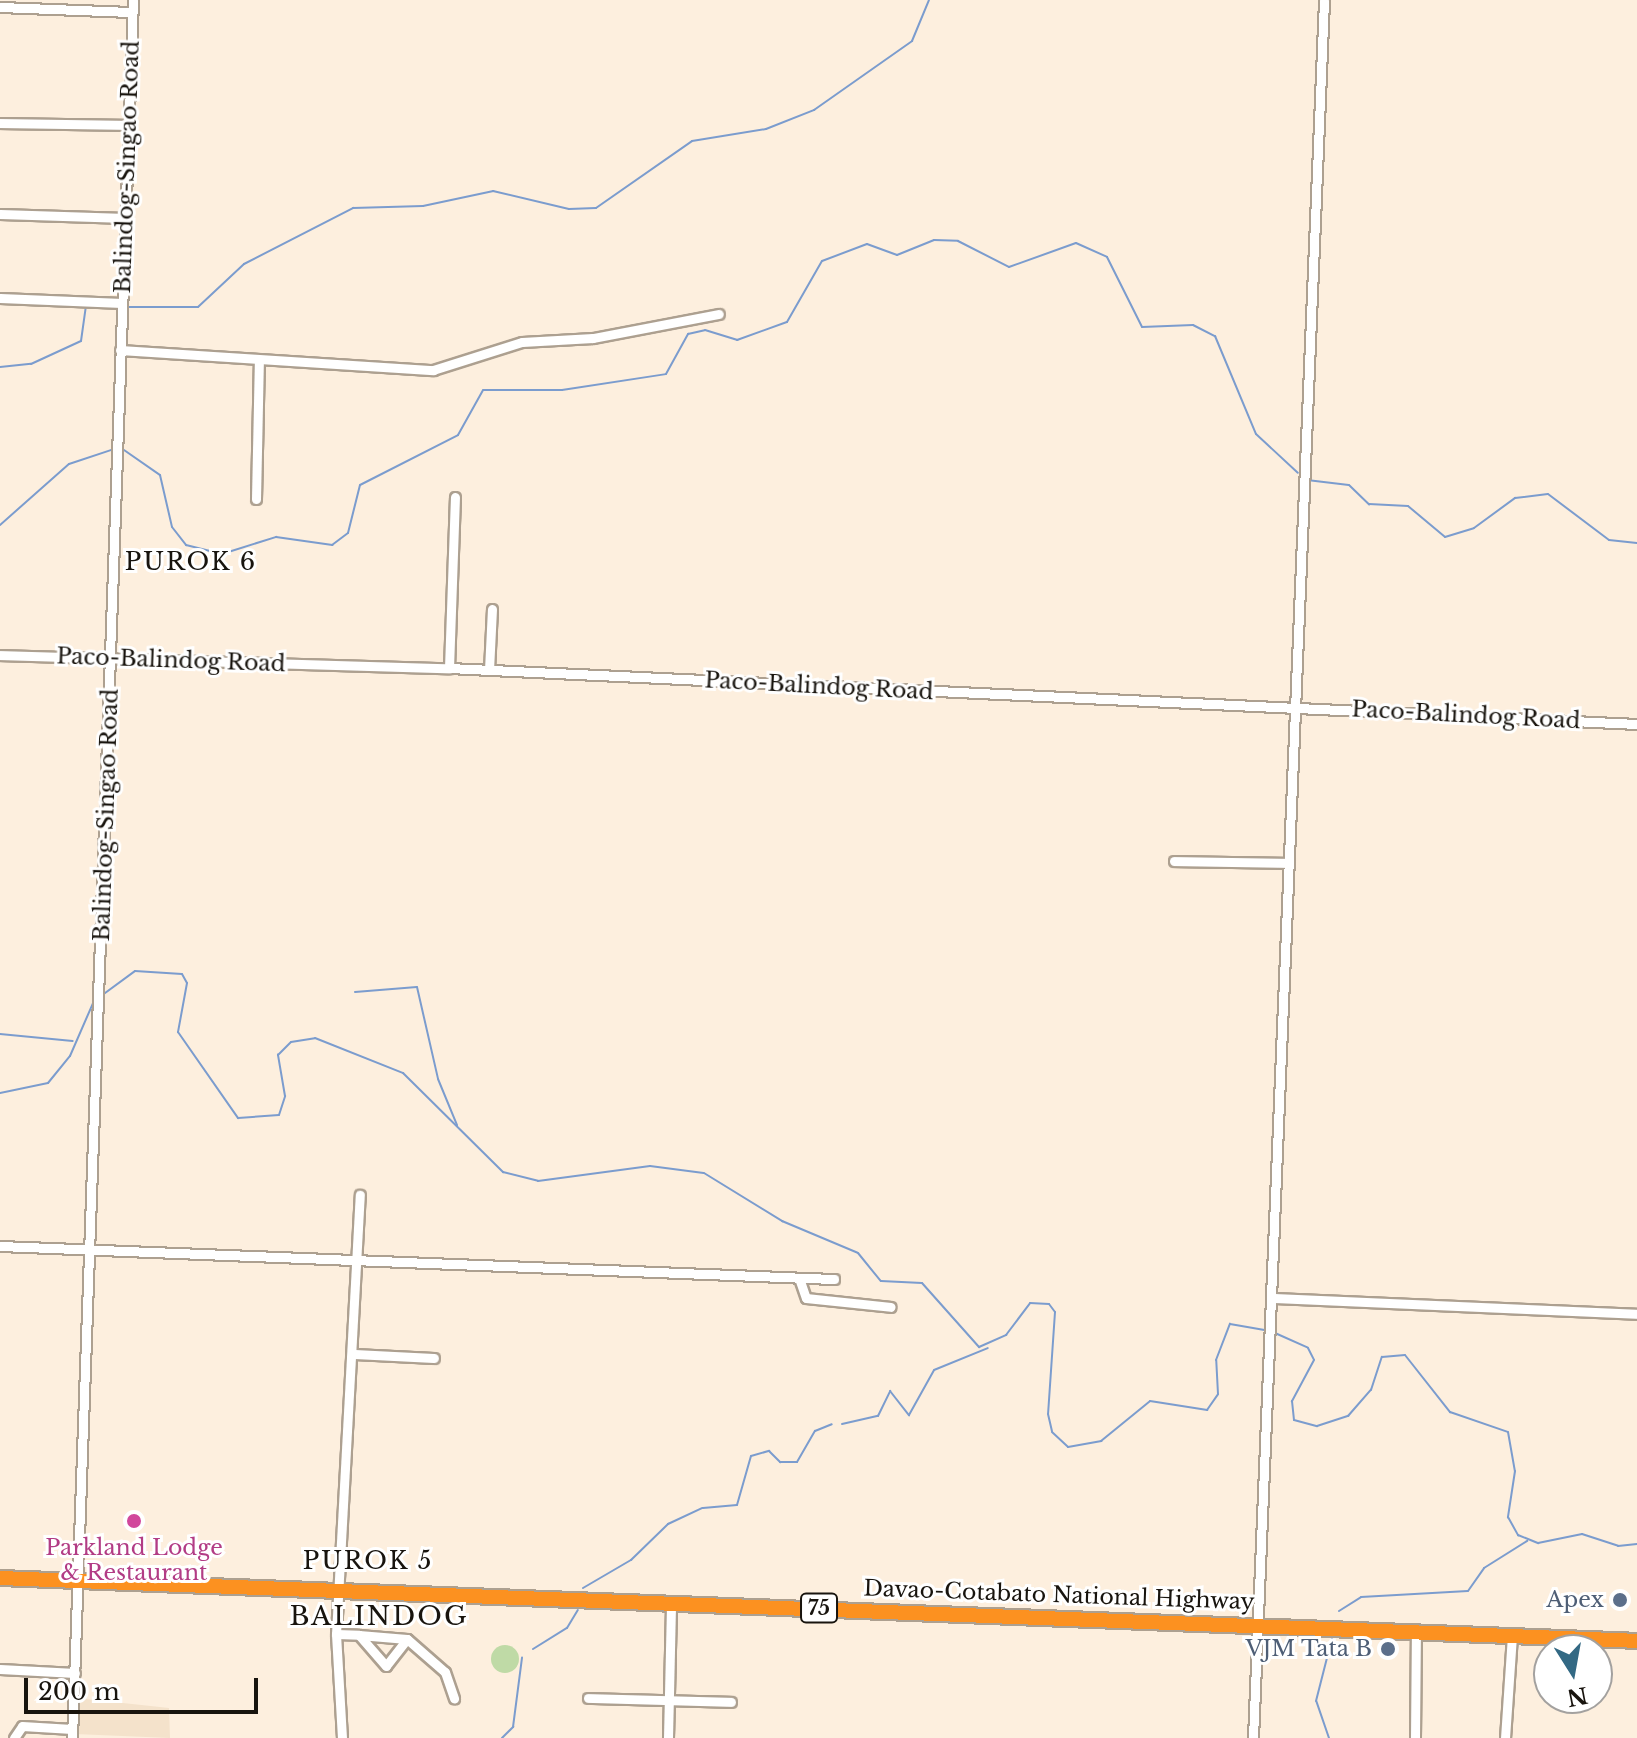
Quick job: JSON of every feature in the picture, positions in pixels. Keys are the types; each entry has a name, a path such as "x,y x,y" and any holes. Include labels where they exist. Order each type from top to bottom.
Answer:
{"highway":[{"name":"Davao-Cotabato National Highway","path":"0,1578 1637,1641"}],"street":[{"name":"Balindog-Singao Road","path":"72,1734 80,1582 88,1248 113,657 133,0"},
{"path":"1253,1738 1324,0"},
{"path":"0,7 132,12"},
{"path":"0,123 129,125"},
{"path":"0,214 126,218"},
{"path":"0,298 122,303"},
{"path":"120,350 433,370 522,342 593,338 719,314"},
{"path":"256,499 259,360"},
{"path":"449,668 455,497"},
{"path":"489,670 492,609"},
{"name":"Paco-Balindog Road","path":"0,655 449,668 1637,724"},
{"path":"1174,861 1289,863"},
{"path":"342,1738 336,1634 354,1354 355,1255 360,1195"},
{"path":"0,1246 355,1255 834,1279"},
{"path":"799,1278 806,1298 891,1307"},
{"path":"1273,1298 1637,1314"},
{"path":"354,1354 434,1358"},
{"path":"668,1738 665,1698 671,1602"},
{"path":"1415,1738 1416,1632"},
{"path":"336,1634 407,1639 445,1672 454,1698"},
{"path":"359,1635 386,1666 407,1639"},
{"path":"1505,1738 1512,1636"},
{"path":"0,1669 75,1673"},
{"path":"588,1698 731,1702"},
{"path":"14,1738 22,1726 72,1734"}],"shaded area":[{"path":"77,1698 169,1708 170,1738 75,1734"}],"green space":[{"path":"505,1645 515,1649 519,1659 515,1669 505,1673 495,1669 491,1659 495,1649"}],"waterway":[{"path":"127,307 198,307 244,264 353,208 423,206 493,191 569,209 596,208 692,141 766,129 814,110 912,41 929,0"},
{"path":"124,450 160,475 172,527 186,545 222,554 276,537 332,545 348,533 360,485 458,435 483,390 562,390 666,374 688,334 705,330 737,340 787,322 822,261 867,244 897,255 934,240 958,241 1009,267 1076,243 1107,257 1142,327 1193,325 1215,336 1256,434 1298,473"},
{"path":"0,367 31,364 81,341 86,306 117,307"},
{"path":"0,525 69,464 111,450"},
{"path":"1307,480 1349,485 1369,504 1408,506 1445,537 1474,528 1515,498 1548,494 1609,540 1637,543"},
{"path":"101,996 135,971 182,974 187,983 178,1032 238,1118 279,1115 285,1096 278,1055 291,1042 315,1038 403,1073 503,1172 538,1181 650,1166 704,1173 782,1221 858,1253 881,1281 922,1283 979,1347 1006,1335 1030,1303 1049,1304 1055,1312 1048,1414 1052,1432 1068,1447 1101,1441 1150,1401 1207,1410 1218,1394 1216,1360 1230,1324 1264,1330"},
{"path":"355,992 417,987 438,1079 457,1125"},
{"path":"0,1093 48,1083 70,1056 93,1003"},
{"path":"0,1034 73,1041"},
{"path":"1275,1333 1308,1348 1314,1360 1292,1401 1294,1420 1317,1426 1348,1416 1371,1390 1382,1357 1405,1355 1450,1412 1508,1432 1515,1471 1508,1517 1518,1535 1538,1543 1582,1534 1618,1546 1637,1544"},
{"path":"842,1424 878,1416 890,1391 909,1415 934,1370 988,1348"},
{"path":"583,1588 631,1560 668,1524 703,1508 737,1505 751,1456 769,1451 780,1462 797,1462 815,1431 832,1424"},
{"path":"1339,1611 1361,1597 1468,1591 1484,1568 1527,1541"},
{"path":"533,1649 567,1628 578,1610"},
{"path":"1329,1738 1316,1701 1332,1638"},
{"path":"502,1738 513,1727 522,1658"}],"place":[{"name":"Parkland Lodge & Restaurant","path":"134,1521"},
{"name":"Apex","path":"1620,1600"},
{"name":"VJM Tata B","path":"1388,1649"}],"district":[{"name":"PUROK 6","path":"191,562"},
{"name":"PUROK 5","path":"368,1561"},
{"name":"BALINDOG","path":"379,1617"}]}
